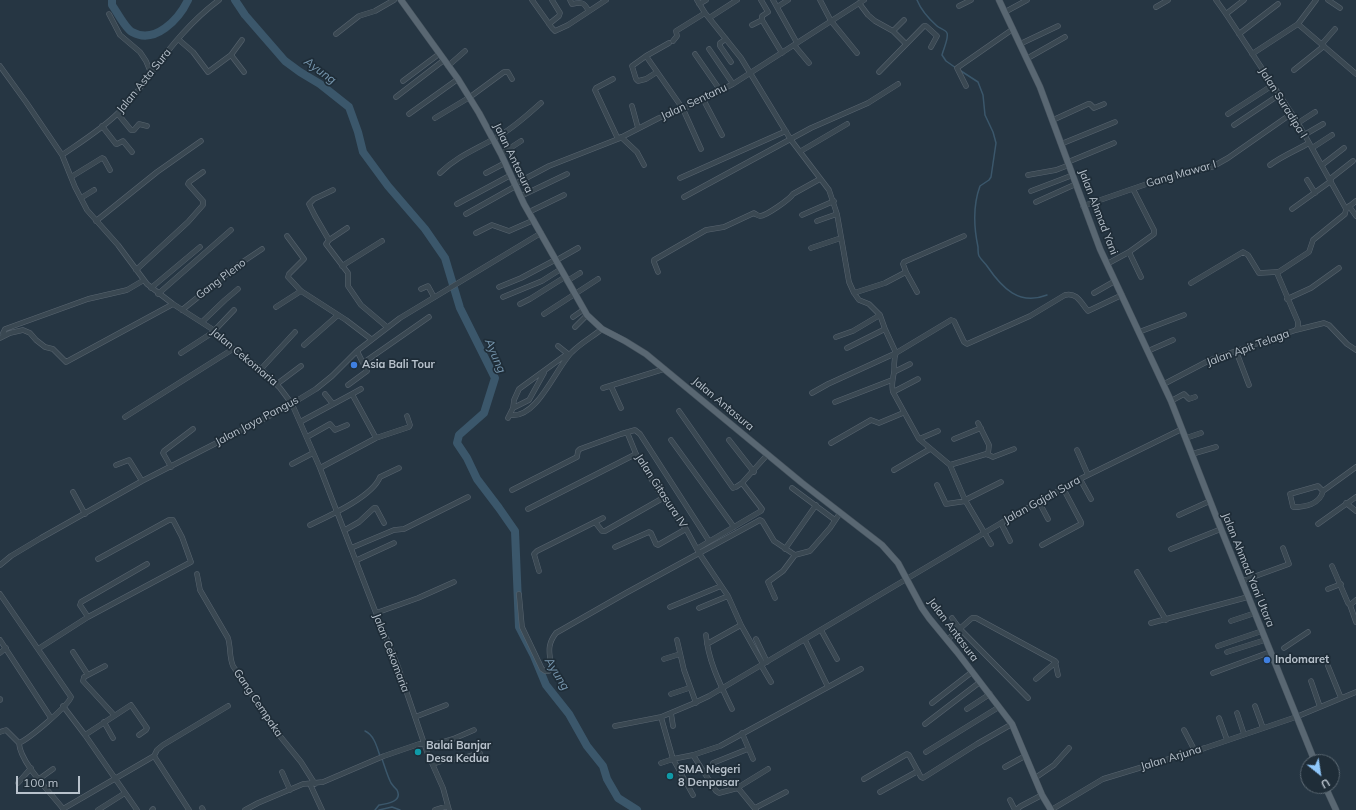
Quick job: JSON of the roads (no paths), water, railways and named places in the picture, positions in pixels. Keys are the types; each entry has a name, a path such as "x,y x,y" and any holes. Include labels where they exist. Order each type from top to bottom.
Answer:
{"main road":[{"name":"Jalan Antasura","path":"401,0 458,78 470,97 502,154 520,196 587,315 602,330 640,350 888,551 898,563 907,578 922,608 1012,724 1042,795 1051,810"},
{"name":"Jalan Ahmad Yani","path":"999,0 1028,58 1062,144 1093,233 1164,384 1182,429"},
{"name":"Jalan Ahmad Yani Utara","path":"1182,429 1312,754"},
{"path":"1329,794 1336,810"}],"street":[{"name":"Jalan Asta Sura","path":"62,155 118,114 138,91 178,39 194,21 219,0"},
{"path":"336,34 359,16 376,10 394,0"},
{"path":"532,0 554,30 558,30 606,0"},
{"path":"549,24 559,16 560,13 552,0"},
{"path":"570,0 572,4 580,2 585,4 588,10"},
{"path":"706,0 698,2 705,13 742,58 791,140 801,151 829,190 834,201 837,214 849,282 859,300 869,304 880,315 896,353 893,360 894,372 892,392 919,439 950,465 965,501 991,544"},
{"path":"709,18 737,0"},
{"path":"752,25 762,20 762,16 768,12 761,0"},
{"path":"774,0 795,44 809,64"},
{"path":"777,7 788,0"},
{"path":"820,0 830,21 857,53"},
{"path":"959,6 971,0"},
{"path":"1005,12 1027,0"},
{"path":"1156,7 1168,0"},
{"name":"Jalan Suradipa I","path":"1216,0 1298,123 1308,143 1348,208 1356,216"},
{"path":"1226,14 1244,0"},
{"path":"1252,54 1298,24 1316,0"},
{"path":"1328,0 1340,8"},
{"path":"861,1 868,15 875,21 893,31 906,44"},
{"name":"Jalan Sentanu","path":"466,214 549,166 619,138 733,84 861,1"},
{"path":"1239,34 1278,4"},
{"path":"657,72 644,80 638,81 632,66 671,42 677,36 676,31 705,13"},
{"path":"109,14 120,35 140,52 151,73"},
{"path":"762,20 782,52"},
{"path":"893,31 904,20"},
{"path":"1298,24 1356,73"},
{"path":"879,72 922,26 926,26 937,36 931,47"},
{"path":"1020,44 1058,26"},
{"path":"966,86 958,68 1013,29"},
{"path":"1294,70 1323,45 1334,29"},
{"path":"1028,58 1065,37"},
{"path":"178,39 193,52 208,72 231,55 242,40"},
{"path":"726,39 720,44 720,46 731,62"},
{"path":"709,49 733,84"},
{"path":"448,66 465,52"},
{"path":"403,81 439,54"},
{"path":"695,54 720,90"},
{"path":"231,55 244,72"},
{"path":"646,56 683,109 701,149"},
{"path":"396,97 444,60"},
{"name":"Jalan Cekomaria","path":"0,66 31,108 62,155 87,210 118,245 144,280 158,294 202,322 233,349 261,368 277,384 292,404 320,468 397,664 425,745 443,788 448,808"},
{"path":"435,118 470,97 504,72 508,72 512,79"},
{"path":"409,114 458,78"},
{"path":"612,79 595,90 619,138 635,149 644,165"},
{"path":"684,197 828,120 868,103 898,84"},
{"path":"1228,114 1273,85"},
{"path":"1234,125 1279,95"},
{"path":"703,99 722,135"},
{"path":"440,174 457,158 493,140 514,126 541,103"},
{"path":"1053,120 1088,104 1094,108 1104,104"},
{"path":"632,106 638,128"},
{"path":"1298,123 1315,112"},
{"path":"118,114 131,130 134,130 139,124 147,126"},
{"name":"Gang Mawar I","path":"1084,206 1164,178 1212,167 1228,158 1291,114"},
{"path":"1062,144 1114,122"},
{"path":"801,151 847,124"},
{"path":"1304,135 1323,124"},
{"path":"102,126 116,144 123,141 132,152"},
{"path":"680,178 786,131"},
{"path":"1312,148 1332,135"},
{"path":"96,220 157,172 202,141"},
{"path":"502,154 521,141"},
{"path":"1028,175 1056,170 1068,163 1114,143"},
{"path":"1270,165 1286,154 1308,143"},
{"path":"1322,165 1344,148"},
{"path":"71,177 102,158 110,170"},
{"path":"1292,209 1316,193 1353,161"},
{"path":"486,173 505,162"},
{"path":"136,270 188,222 203,205 203,201 188,184 203,172"},
{"path":"520,196 567,174"},
{"path":"457,204 511,175"},
{"path":"1031,190 1073,175"},
{"path":"658,272 654,262 655,259 706,230 724,227 754,213 758,216 762,215 781,205 793,194 820,179"},
{"path":"1307,180 1316,193"},
{"path":"1036,202 1076,184"},
{"path":"1107,264 1153,236 1154,232 1133,189"},
{"path":"81,198 94,190"},
{"path":"333,190 314,199 309,204 328,240 326,244 348,274 348,286 360,306 387,327"},
{"path":"529,212 564,195"},
{"path":"802,215 834,201"},
{"path":"1191,283 1243,252 1248,255 1259,273 1277,272 1309,252 1312,242 1345,214 1348,208 1356,201"},
{"path":"817,221 837,214"},
{"path":"476,233 492,225 509,231 534,220"},
{"path":"328,240 347,228"},
{"path":"158,294 231,230"},
{"name":"Jalan Jaya Pangus","path":"0,564 41,538 142,481 292,404 332,376 371,339 408,312 541,233"},
{"path":"287,236 304,259 288,275 301,291 371,339"},
{"path":"917,292 906,272 903,264 904,262 964,236"},
{"path":"811,248 842,238"},
{"path":"342,266 382,241"},
{"path":"151,288 200,247"},
{"path":"499,287 521,278 578,248"},
{"name":"Gang Pleno","path":"182,310 238,265 262,249"},
{"path":"1129,252 1141,277"},
{"path":"1287,299 1311,288 1339,268"},
{"path":"503,297 542,281 561,269"},
{"path":"520,304 580,272"},
{"path":"854,293 885,283 906,272"},
{"name":"Jalan Apit Telaga","path":"1164,384 1210,360 1296,330 1298,327 1298,322 1276,274 1277,272"},
{"path":"544,314 598,279"},
{"path":"1,338 5,329 72,304 127,290 144,280"},
{"path":"1094,293 1115,281"},
{"path":"421,289 428,286 434,297"},
{"path":"202,322 238,289"},
{"path":"276,307 301,291"},
{"path":"812,393 828,384 896,353 951,320 954,321 964,342 967,344 1030,316 1065,295 1071,294 1078,298 1088,311 1122,295"},
{"path":"1,338 10,333 22,330 30,333 36,340 46,347 53,349 66,362 173,304"},
{"path":"181,353 214,331 234,310"},
{"path":"572,317 583,310"},
{"path":"304,345 338,315"},
{"path":"576,327 587,315"},
{"path":"836,336 853,331 880,315"},
{"path":"1139,332 1184,315"},
{"path":"362,363 430,317"},
{"path":"1296,330 1324,323 1328,325 1347,344 1356,350"},
{"path":"847,348 885,329"},
{"path":"570,353 536,404 519,414 509,416 518,390 602,330"},
{"path":"261,368 295,332"},
{"path":"1148,351 1173,340"},
{"path":"558,346 570,353"},
{"path":"125,417 233,349"},
{"path":"348,385 367,372 357,351"},
{"path":"1236,351 1249,385"},
{"path":"894,372 910,364"},
{"path":"277,384 301,366"},
{"path":"603,388 664,370"},
{"path":"513,408 529,400 545,371"},
{"path":"892,392 918,379"},
{"path":"835,402 892,380"},
{"path":"611,386 621,408"},
{"path":"300,422 361,389"},
{"path":"325,394 333,404"},
{"path":"352,394 376,438"},
{"path":"1171,400 1184,394 1189,399 1195,397"},
{"path":"679,411 733,488 742,483 754,472 767,454"},
{"path":"831,443 871,420 879,423 903,413"},
{"path":"320,468 376,438 409,427 410,425 407,416"},
{"path":"978,423 989,445 988,455"},
{"path":"307,437 330,424 335,430 347,425"},
{"path":"954,439 981,428"},
{"path":"171,467 163,452 193,429"},
{"name":"Jalan Gajah Sura","path":"615,726 661,716 696,703 805,640 984,532 1080,479 1182,429"},
{"path":"512,490 577,457 580,448 633,430 638,431 709,541"},
{"path":"919,439 938,431"},
{"name":"Jalan Gitasura IV","path":"627,432 636,454 728,596 741,625 764,664"},
{"path":"1186,438 1201,433"},
{"path":"671,440 734,527"},
{"path":"729,440 754,472"},
{"path":"1192,454 1216,447"},
{"path":"894,470 930,449"},
{"path":"950,465 986,454 993,457 1014,449"},
{"path":"1077,450 1088,476"},
{"path":"292,464 313,453"},
{"path":"528,509 636,454"},
{"path":"116,465 129,460 142,481"},
{"path":"1323,491 1318,486 1290,494 1293,507 1300,507 1310,504 1322,496 1323,491 1356,467"},
{"path":"310,525 337,512 357,500 377,485 380,477 399,468"},
{"path":"1080,479 1091,499"},
{"path":"937,485 946,504 965,501 1001,482"},
{"path":"698,550 709,541 760,512 762,509 742,483"},
{"path":"792,488 835,520"},
{"path":"1042,545 1081,524 1063,488"},
{"path":"73,492 85,514"},
{"path":"351,548 394,530 404,529 468,497"},
{"path":"1318,524 1356,497"},
{"path":"595,522 602,531 605,531 664,498"},
{"path":"1179,515 1210,501"},
{"path":"1039,502 1048,519"},
{"path":"1346,503 1356,511"},
{"path":"785,549 816,505"},
{"path":"345,530 359,522 374,508 376,508 384,523"},
{"path":"775,598 768,582 783,571 795,555 810,551 830,528 840,513"},
{"path":"538,571 534,554 537,551 603,518"},
{"path":"38,649 88,617 191,562 182,537 173,520 169,520 98,559"},
{"path":"519,594 522,627 542,669 545,672 549,671 550,645 556,633 698,550 760,520 774,541 795,555"},
{"path":"1001,523 1010,541"},
{"path":"616,547 649,532 656,544 658,544 686,529"},
{"path":"1171,549 1221,529"},
{"path":"356,560 394,543"},
{"path":"1242,581 1289,564 1283,548"},
{"path":"88,617 80,605 82,602 147,564"},
{"path":"1332,566 1356,622"},
{"path":"1137,572 1166,620"},
{"name":"Gang Cempaka","path":"197,574 200,590 228,638 230,645 230,659 233,666 275,730 301,762 313,784 322,810"},
{"path":"376,613 418,598 454,582"},
{"path":"1328,589 1341,584"},
{"path":"670,607 722,586"},
{"path":"0,594 71,696 71,699 51,718 19,743"},
{"path":"700,608 728,596"},
{"path":"1151,623 1248,597"},
{"path":"1350,605 1356,600"},
{"path":"1231,621 1255,613"},
{"path":"952,618 960,629 1028,698"},
{"path":"948,640 972,618 976,618 1056,662"},
{"path":"707,644 741,625"},
{"path":"821,630 837,659"},
{"path":"1218,646 1262,631"},
{"path":"1284,648 1308,632"},
{"path":"706,635 707,644 722,688 732,709"},
{"path":"756,639 771,682"},
{"path":"0,640 51,718"},
{"path":"677,640 689,688 696,703"},
{"path":"805,640 828,687"},
{"path":"1227,652 1265,640"},
{"path":"0,653 6,648"},
{"path":"73,652 88,675"},
{"path":"1212,673 1270,652"},
{"path":"664,659 680,654"},
{"path":"1056,662 1058,676"},
{"path":"1036,679 1056,662"},
{"path":"105,666 83,679 84,683 114,715"},
{"path":"1328,666 1343,697"},
{"path":"661,763 720,746 861,669"},
{"path":"932,703 972,672"},
{"path":"1311,681 1320,707"},
{"path":"925,724 980,682"},
{"path":"671,694 689,688"},
{"name":"Jalan Arjuna","path":"1051,810 1103,779 1296,717 1356,692"},
{"path":"967,709 990,694"},
{"path":"85,735 130,705 132,705 147,728 139,735"},
{"path":"415,717 446,705"},
{"path":"64,706 137,810"},
{"path":"19,743 19,748 31,768 64,810 115,778 154,756 157,750 163,745 228,706"},
{"path":"1255,706 1264,728"},
{"path":"926,752 999,708"},
{"path":"671,713 673,726"},
{"path":"1237,713 1244,734"},
{"path":"661,716 673,759 693,794"},
{"path":"1219,718 1228,740"},
{"path":"104,722 113,738"},
{"path":"864,779 907,754 921,777 925,777 1012,724"},
{"path":"0,725 2,731 8,732 15,741 19,743"},
{"path":"245,810 303,784 313,784 329,780 382,757 419,744 433,745 453,739 474,730"},
{"path":"1184,730 1194,751"},
{"path":"742,733 753,759"},
{"path":"1035,778 1054,765 1069,748"},
{"path":"713,764 748,749"},
{"path":"433,764 445,760 460,759 480,753"},
{"path":"693,755 716,791 720,793 737,788 768,769"},
{"path":"154,756 189,810"},
{"path":"1005,767 1025,756"},
{"path":"18,783 31,768"},
{"path":"39,779 53,769"},
{"path":"880,792 918,771"},
{"path":"282,772 290,790"},
{"path":"737,788 756,809 786,792"},
{"path":"98,810 125,793"},
{"path":"1010,800 1016,810 1042,795"},
{"path":"435,810 448,808"}],"waterway":[{"name":"Ayung","path":"112,0 112,5 124,24 132,32 141,35 157,33 165,28 179,15 188,0"},
{"name":"Ayung","path":"235,0 245,15 285,61 320,84 349,107 363,152 388,186 425,229 445,258 460,308 495,378 484,413 459,435 457,443 467,458 477,479 515,531 519,627 534,656 546,685 569,714 587,746 603,766 607,779 618,798 637,810"},
{"path":"917,0 928,17 947,33 947,41 942,55 946,61 956,68"},
{"path":"961,71 978,82 983,95 985,115 993,132 996,143 991,177 980,186 976,201 975,224 979,255 1005,288 1012,293 1028,298 1037,298 1047,295"},
{"path":"365,731 373,738 380,756"},
{"path":"375,810 379,805 393,802 398,797 397,790 390,780 382,759"},
{"path":"379,810 392,807 400,810"}],"place":[{"name":"Asia Bali Tour","path":"354,365"},
{"name":"Indomaret","path":"1267,660"},
{"name":"Balai Banjar Desa Kedua","path":"418,752"},
{"name":"SMA Negeri 8 Denpasar","path":"670,776"}]}
